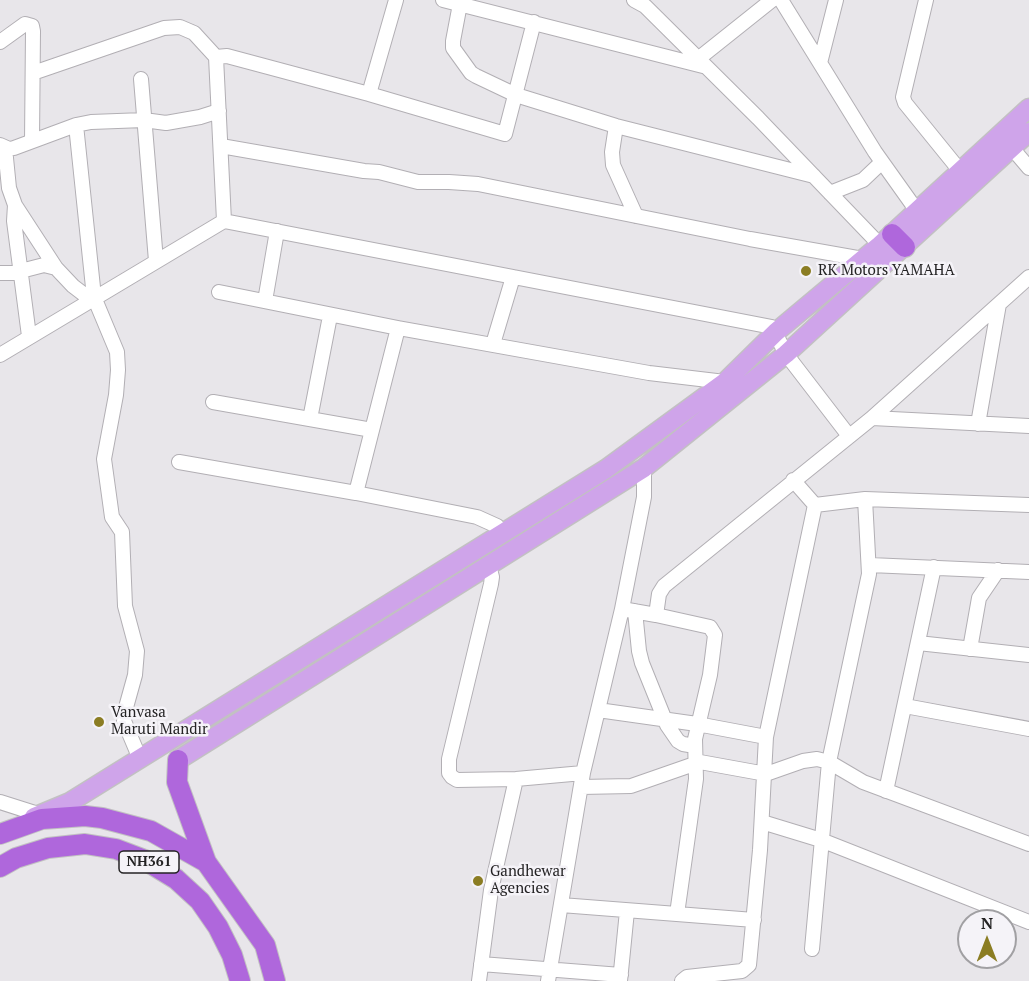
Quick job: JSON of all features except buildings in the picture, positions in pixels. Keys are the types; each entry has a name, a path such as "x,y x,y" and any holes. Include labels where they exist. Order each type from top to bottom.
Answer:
{"highway":[{"path":"178,760 177,782 206,862 265,945 275,981"},
{"path":"0,833 42,819 85,816 102,818 151,831 206,862"},
{"name":"NH361","path":"0,867 16,858 48,848 85,844 116,849 145,860 176,879 200,901 218,927 232,955 240,981"},
{"path":"0,880 31,853"}],"main road":[{"path":"178,760 644,468 786,354 892,242 917,211 1029,108"},
{"path":"0,833 70,802 606,469 725,382 776,332 863,259 892,242 1012,148 1029,132"}],"street":[{"path":"369,94 396,0"},
{"path":"443,0 701,63"},
{"path":"634,0 645,6 759,118 830,193 892,242"},
{"path":"781,0 882,162 917,211"},
{"path":"820,63 836,0"},
{"path":"926,0 903,97 905,103 961,172"},
{"path":"701,63 763,3"},
{"path":"460,4 453,41 457,54 471,73 516,94 616,126 814,176"},
{"path":"216,57 227,56 505,134 534,22"},
{"path":"0,42 25,24 32,26 32,141"},
{"path":"33,73 172,27 187,29 194,33 216,57 224,220"},
{"path":"141,79 156,261"},
{"path":"92,298 74,286 56,268 15,205 9,188 2,146 14,148 76,125 110,120 144,120 166,123 219,111"},
{"path":"76,125 92,298 117,352 116,395 104,459 112,517 122,532 124,606 137,651 135,675 124,711 124,721 140,759"},
{"path":"616,126 612,152 613,165 636,216"},
{"path":"221,146 379,172 418,182 478,184 863,259"},
{"path":"1012,148 1029,168"},
{"path":"830,193 863,180 882,162"},
{"path":"15,205 14,221 29,336"},
{"path":"0,354 224,220 764,324 772,327 776,332 786,354 849,436"},
{"path":"265,301 277,231"},
{"path":"0,273 13,273 44,265 56,268"},
{"path":"493,344 513,277"},
{"path":"656,615 659,594 664,586 872,418 1029,277"},
{"path":"219,292 398,328 649,373 725,382"},
{"path":"978,424 999,304"},
{"path":"310,419 330,315"},
{"path":"356,493 398,328"},
{"path":"213,402 372,430"},
{"path":"872,418 1029,426"},
{"path":"179,462 477,517 497,526 502,533"},
{"path":"549,975 583,773 598,710 628,610 644,497 644,468"},
{"path":"793,480 815,505"},
{"path":"815,505 865,499 1029,505"},
{"path":"812,949 829,762 870,565 865,499"},
{"path":"682,981 687,977 742,971 749,965 766,774 766,737 815,505"},
{"path":"489,565 491,584 448,766 452,777 457,780 516,779 583,773"},
{"path":"870,565 1029,572"},
{"path":"886,791 934,567"},
{"path":"970,649 979,598 998,570"},
{"path":"628,610 710,627 715,635 710,675 697,724 696,779 677,914"},
{"path":"628,610 642,663 664,719 678,741 695,746"},
{"path":"918,643 1029,655"},
{"path":"905,705 1029,729"},
{"path":"598,710 697,724 766,737"},
{"path":"580,787 631,786 695,763 707,762 766,774 810,759 829,762 863,782 1029,844"},
{"path":"479,981 491,890 516,779"},
{"path":"0,802 41,814"},
{"path":"762,822 821,840 1029,922"},
{"path":"561,905 754,920"},
{"path":"481,964 549,975 621,978 627,911"}],"place":[{"name":"RK Motors YAMAHA","path":"806,271"},
{"name":"Vanvasa Maruti Mandir","path":"99,722"},
{"name":"Gandhewar Agencies","path":"478,881"}]}
